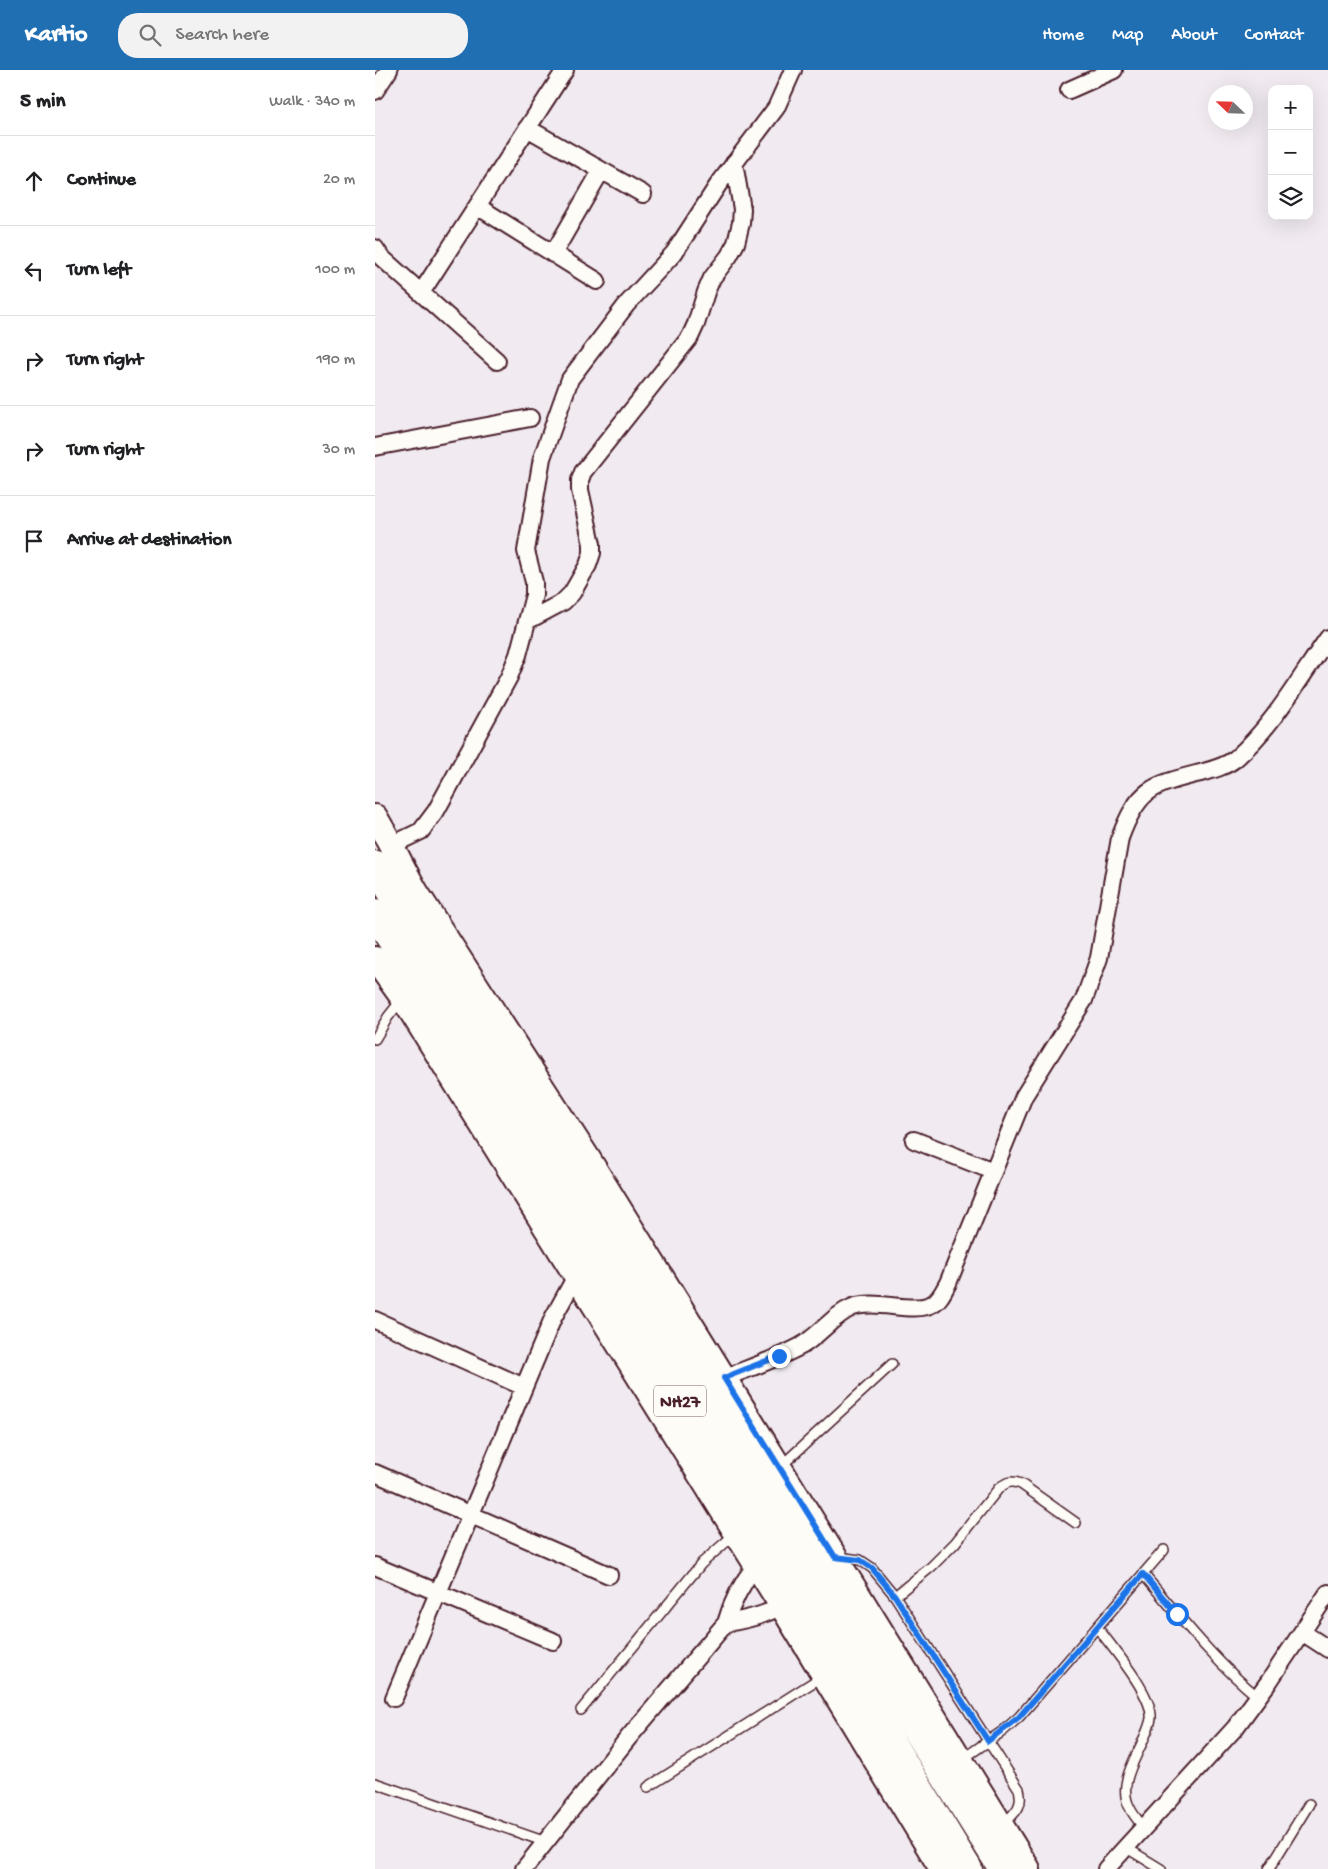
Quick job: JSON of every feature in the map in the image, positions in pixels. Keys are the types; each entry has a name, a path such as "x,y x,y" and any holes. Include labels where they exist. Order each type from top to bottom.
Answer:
{"highway":[{"name":"NH27","path":"384,855 410,902 1003,1869"},
{"name":"NH27","path":"382,924 822,1630 968,1869"}],"street":[{"path":"375,91 389,70"},
{"path":"421,293 565,70"},
{"path":"375,817 384,855 421,831 435,811 509,677 518,655 534,595 534,582 526,551 542,458 569,379 627,304 670,258 718,186 776,108 793,70"},
{"path":"1069,90 1114,70"},
{"path":"527,128 643,194"},
{"path":"527,621 563,602 572,593 589,565 592,544 580,490 580,480 583,472 690,338 712,278 729,256 736,243 742,209 735,163"},
{"path":"553,254 601,171"},
{"path":"477,206 597,281"},
{"path":"377,255 497,361"},
{"path":"375,447 530,418"},
{"path":"724,1378 802,1345 841,1314 853,1307 869,1304 923,1307 934,1303 941,1296 1024,1096 1084,1000 1099,958 1120,838 1140,797 1147,790 1174,779 1219,768 1235,758 1261,733 1328,638"},
{"path":"410,902 587,1157 1028,1869"},
{"path":"376,961 403,998 782,1606 942,1869"},
{"path":"914,1140 993,1171"},
{"path":"394,1698 553,1318 576,1276"},
{"path":"375,1320 524,1387"},
{"path":"375,1474 609,1574"},
{"path":"524,1869 629,1737 725,1623 731,1605 756,1565"},
{"path":"375,1566 553,1641"},
{"path":"1106,1869 1235,1728 1328,1593"},
{"path":"725,1623 747,1620 782,1606"},
{"path":"1302,1632 1328,1649"}],"lane":[{"path":"375,1040 388,1016 403,998"},
{"path":"779,1468 892,1364"},
{"path":"895,1596 931,1567 955,1543 999,1488 1007,1482 1014,1481 1021,1484 1076,1524"},
{"path":"581,1710 702,1563 736,1534"},
{"path":"961,1760 1019,1717 1164,1550"},
{"path":"835,1557 860,1560 872,1568 895,1596 1019,1789 1022,1799 1019,1809 1002,1826"},
{"path":"1143,1574 1211,1654 1258,1697"},
{"path":"1097,1627 1144,1692 1149,1705 1151,1718 1126,1784 1125,1796 1130,1808 1143,1827"},
{"path":"648,1787 824,1675"},
{"path":"375,1783 546,1842"},
{"path":"1269,1869 1309,1804"},
{"path":"1125,1847 1161,1869"}],"route":[{"path":"779,1356 724,1378 835,1557 860,1560 872,1568 895,1596 988,1741 1019,1717 1143,1574 1177,1614"}]}
